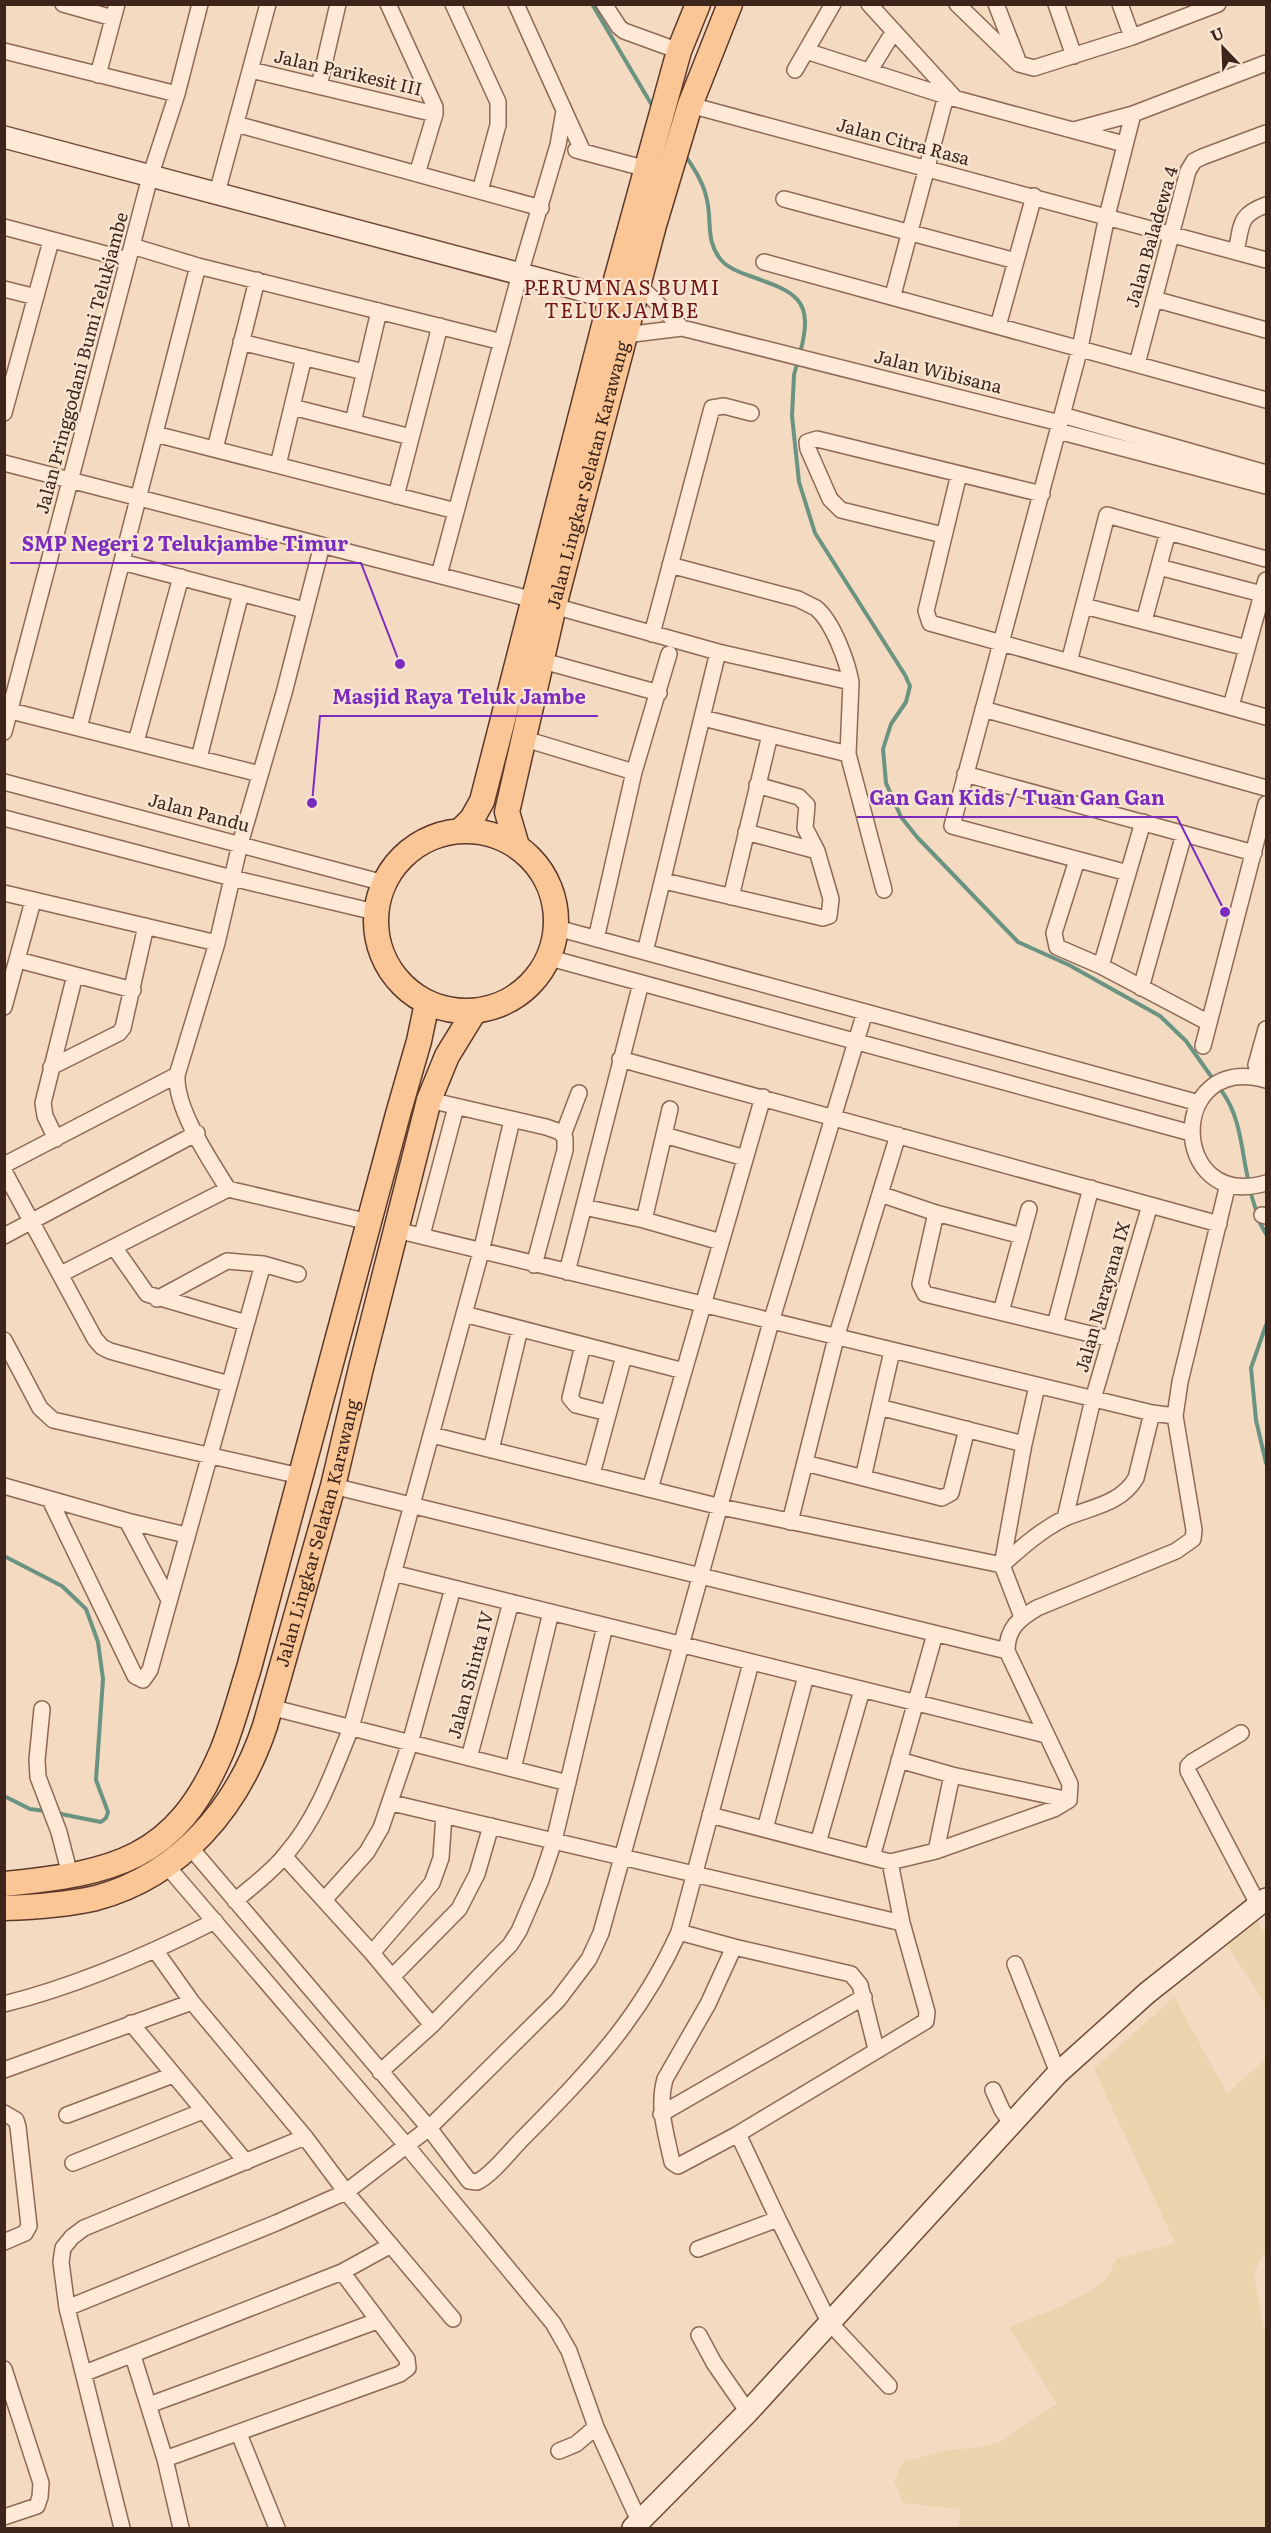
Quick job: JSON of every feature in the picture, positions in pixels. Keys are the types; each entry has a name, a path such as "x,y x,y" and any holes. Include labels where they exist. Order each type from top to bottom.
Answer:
{"main road":[{"name":"Jalan Lingkar Selatan Karawang","path":"461,831 472,819 482,801 625,335 670,131 679,51 698,4"},
{"name":"Jalan Lingkar Selatan Karawang","path":"517,846 507,812 543,661 544,603 612,298 647,169 670,131 690,105 729,4"},
{"path":"461,831 488,833 517,846 532,859 547,879 556,903 557,928 549,958 536,980 516,998 492,1008 474,1012 427,1003 404,988 386,966 377,940 375,912 384,883 403,856 430,838 461,831"},
{"name":"Jalan Lingkar Selatan Karawang","path":"4,1884 70,1875 100,1868 140,1854 174,1828 189,1811 222,1750 249,1668 420,1041 427,1003"},
{"name":"Jalan Lingkar Selatan Karawang","path":"4,1908 59,1904 97,1897 153,1875 189,1847 222,1810 240,1785 255,1756 302,1599 333,1486 429,1100 447,1056 474,1012"},
{"path":"269,1593 302,1599"}],"street":[{"path":"63,4 115,11 98,75"},
{"name":"Jalan Pringgodani Bumi Telukjambe","path":"4,732 150,177 177,94 201,4"},
{"path":"217,194 268,4"},
{"path":"319,86 338,4"},
{"path":"388,4 431,96 435,114 417,174"},
{"path":"453,4 498,102 498,124 480,191"},
{"path":"516,4 583,152"},
{"path":"604,4 624,31 679,51"},
{"path":"795,70 832,4"},
{"path":"869,4 950,97"},
{"path":"957,4 1019,64 1034,68 1132,37 1184,11 1218,4"},
{"path":"996,4 1019,64"},
{"path":"1056,4 1074,56"},
{"path":"1120,4 1132,37"},
{"path":"870,70 894,31"},
{"path":"4,51 177,94"},
{"path":"806,51 950,97 1124,144"},
{"path":"1073,130 1133,114 1266,63"},
{"name":"Jalan Parikesit III","path":"251,70 435,114"},
{"path":"893,295 925,169 950,97"},
{"name":"Jalan Citra Rasa","path":"690,105 1266,260"},
{"path":"439,575 520,274 558,145 564,111"},
{"path":"1128,873 952,826 1080,348 1107,216 1133,114"},
{"path":"237,124 541,208"},
{"name":"Jalan Baladewa 4","path":"1137,364 1188,171 1194,161 1266,133"},
{"path":"4,137 612,298"},
{"path":"558,145 647,169"},
{"path":"998,326 1034,196"},
{"path":"784,199 1016,261"},
{"path":"1236,252 1244,219 1248,213 1266,205"},
{"path":"4,227 51,241 198,266 502,342"},
{"path":"6,403 51,241"},
{"path":"764,262 893,295 1266,400"},
{"path":"79,728 198,266"},
{"path":"215,449 257,280"},
{"path":"638,284 682,328"},
{"path":"4,289 36,297"},
{"path":"1154,299 1266,330"},
{"path":"353,422 379,311"},
{"path":"396,496 440,327"},
{"path":"625,335 682,328"},
{"name":"Jalan Wibisana","path":"682,328 1060,423"},
{"path":"241,342 364,372"},
{"path":"278,465 304,357"},
{"path":"292,406 411,437"},
{"path":"652,634 712,408 724,406 751,413"},
{"path":"1060,423 1082,420 1238,472 1266,486"},
{"path":"1060,423 1079,437 1238,472 1266,473"},
{"path":"155,434 456,511"},
{"path":"943,535 841,510 830,499 807,442 817,439 1042,494"},
{"path":"4,464 439,575 718,652 851,682"},
{"path":"959,474 926,611 933,625 1266,717"},
{"path":"1069,662 1107,515 1266,559"},
{"path":"1144,621 1168,532"},
{"path":"228,1189 179,1098 177,1075 217,943 240,844 284,693 322,545"},
{"path":"122,562 304,610"},
{"path":"670,565 798,599 816,609 829,624 841,649 851,682 848,754 885,890"},
{"path":"1159,567 1264,587 1231,706"},
{"path":"136,742 181,577"},
{"path":"199,758 241,593"},
{"path":"1084,606 1247,648"},
{"path":"645,952 718,652"},
{"path":"596,939 634,772 669,654"},
{"path":"543,661 659,693"},
{"path":"983,709 1266,788"},
{"path":"11,711 260,774"},
{"path":"703,718 848,754"},
{"path":"731,897 770,735"},
{"path":"525,739 634,772"},
{"path":"965,774 1254,853"},
{"name":"Jalan Pandu","path":"4,782 384,883"},
{"path":"664,880 827,918 831,912 831,899 817,852 805,828 807,805 790,794 757,785"},
{"path":"1203,1046 1266,804"},
{"path":"4,818 232,878 375,912"},
{"path":"1101,966 1143,822"},
{"path":"746,832 817,852"},
{"path":"1141,988 1184,834"},
{"path":"1077,860 1054,933 1057,947 1101,966 1209,1023"},
{"path":"4,893 217,943"},
{"path":"4,1007 33,901"},
{"path":"51,1067 119,1033 126,1022 147,926"},
{"path":"557,928 1199,1103"},
{"path":"549,958 1191,1132"},
{"path":"18,960 133,990"},
{"path":"56,1139 45,1116 43,1103 75,975"},
{"path":"567,1272 641,983"},
{"path":"67,2308 346,2192 429,2128 558,2000 589,1959 601,1933 771,1322 865,1012"},
{"path":"1261,1067 1266,1029"},
{"path":"620,1059 1220,1224"},
{"path":"4,1165 177,1075"},
{"path":"1266,1080 1254,1076 1238,1076 1222,1081 1209,1090 1199,1103 1193,1117 1191,1132 1194,1149 1201,1164 1213,1176 1228,1184 1247,1187 1266,1183"},
{"path":"563,1135 579,1093"},
{"path":"650,1489 763,1097"},
{"path":"429,1100 546,1127 563,1135 566,1141 565,1150 534,1265"},
{"path":"422,1235 456,1107"},
{"path":"644,1220 670,1109"},
{"path":"235,1901 284,1856 303,1833 320,1803 351,1728 481,1252 512,1120"},
{"path":"4,1236 197,1133"},
{"path":"664,1135 745,1158"},
{"path":"790,1522 836,1338 898,1135"},
{"path":"4,1171 102,1347 229,1384"},
{"path":"1069,1800 1070,1784 1007,1652 1009,1634 1022,1617 1059,1598 1176,1551 1191,1542 1194,1530 1175,1416 1180,1383 1228,1184"},
{"path":"1055,1325 1091,1188"},
{"path":"61,1274 228,1189 369,1222"},
{"path":"880,1194 936,1213 1022,1236"},
{"name":"Jalan Narayana IX","path":"1065,1518 1094,1399 1149,1205"},
{"path":"584,1207 644,1220 721,1242"},
{"path":"1001,1312 1029,1209"},
{"path":"936,1213 920,1284 922,1290 930,1296 1111,1339"},
{"path":"396,1230 1037,1386 1152,1413 1175,1416"},
{"path":"114,1246 144,1292 157,1299 246,1323"},
{"path":"157,1299 227,1261 263,1264 298,1274"},
{"path":"50,1500 130,1666 140,1680 145,1679 150,1670 168,1598 263,1264"},
{"path":"464,1314 684,1371"},
{"path":"491,1449 520,1329"},
{"path":"4,1340 40,1408 53,1420 300,1476"},
{"path":"584,1345 570,1398 576,1405 608,1413"},
{"path":"863,1478 892,1351"},
{"path":"592,1474 624,1356"},
{"path":"1022,1617 1002,1565 1037,1386"},
{"path":"879,1407 1024,1444"},
{"path":"1002,1565 1031,1539 1065,1518 1113,1500 1131,1487 1136,1478 1152,1413"},
{"path":"805,1463 938,1497 946,1497 951,1493 967,1430"},
{"path":"432,1435 721,1507 1002,1565"},
{"path":"4,1486 127,1521 186,1535"},
{"path":"333,1486 1007,1652"},
{"path":"127,1521 168,1598"},
{"path":"393,1573 1046,1735"},
{"path":"324,1900 375,1840 392,1803 453,1588"},
{"name":"Jalan Shinta IV","path":"469,1758 511,1602"},
{"path":"513,1769 551,1612"},
{"path":"380,2072 432,2025 510,1945 532,1903 554,1841 605,1626"},
{"path":"872,1857 935,1634"},
{"path":"189,1847 429,2128 469,2181 474,2183 482,2180 590,2071 649,1991 666,1960 679,1932 751,1663"},
{"path":"765,1829 807,1676"},
{"path":"818,1843 862,1690"},
{"path":"270,1707 568,1783"},
{"path":"42,1709 37,1760 40,1788 59,1832 70,1875"},
{"path":"167,1866 406,2145 562,2336 636,2526 748,2412 1058,2073 1147,1993 1262,1902 1224,1842 1188,1769 1192,1762 1241,1733"},
{"path":"899,1760 952,1775 1069,1800"},
{"path":"936,1851 952,1775"},
{"path":"710,1815 890,1862 936,1851 1054,1809 1069,1800"},
{"path":"392,1803 902,1923"},
{"path":"372,1953 432,1883 441,1858 444,1815"},
{"path":"392,1977 459,1909 477,1874 491,1826"},
{"path":"284,1856 372,1953 432,2025"},
{"path":"734,1947 708,2004 665,2079 661,2114 672,2162 678,2166 738,2134 926,2019 927,2012 902,1923 890,1862"},
{"path":"4,2004 62,1988 155,1950 215,1921"},
{"path":"679,1932 734,1947 844,1971 858,1980 876,2049"},
{"path":"155,1950 192,2002 305,2137 346,2192 453,2319"},
{"path":"1015,1964 1058,2073"},
{"path":"661,2114 864,1997"},
{"path":"4,2070 192,2002"},
{"path":"131,2023 246,2162"},
{"path":"68,2115 173,2075"},
{"path":"993,2090 1011,2123"},
{"path":"73,2163 202,2111"},
{"path":"4,2113 16,2120 18,2127 29,2226 25,2233 4,2242"},
{"path":"738,2134 829,2322 890,2386"},
{"path":"122,2529 67,2308 61,2262 63,2248 84,2228 305,2137"},
{"path":"698,2249 778,2219"},
{"path":"85,2373 342,2272 391,2245"},
{"path":"165,2459 400,2374 408,2368 408,2359 342,2272"},
{"path":"149,2405 377,2320"},
{"path":"699,2335 714,2363 748,2412"},
{"path":"133,2356 165,2459 181,2529"},
{"path":"4,2369 41,2491 37,2506 4,2517"},
{"path":"558,2451 576,2444 596,2427"},
{"path":"239,2434 277,2529"}],"shaded area":[{"path":"1256,1920 1266,1935 1266,2004 1226,1943"},
{"path":"1174,1997 1227,2093 1266,2059 1266,2253 1263,2254 1254,2273 1266,2335 1266,2528 959,2528 960,2509 903,2503 894,2480 904,2462 943,2451 981,2447 1002,2441 1057,2404 1009,2327 1062,2306 1092,2290 1107,2279 1116,2259 1175,2243 1094,2069"}],"waterway":[{"path":"592,4 653,107"},
{"path":"685,155 705,191 711,238 716,253 722,261 739,272 779,287 798,300 805,320 800,353"},
{"path":"798,360 794,375 792,416 799,482 815,533 910,686 906,702 891,724 883,749 886,783 901,817 917,837 1018,942 1069,965 1160,1016 1186,1041 1213,1079"},
{"path":"1221,1090 1233,1111 1248,1179"},
{"path":"1251,1194 1266,1234"},
{"path":"1266,1325 1251,1368 1256,1420 1266,1463"},
{"path":"4,1556 62,1586 86,1609 98,1642 103,1679 96,1780 108,1812 106,1818 101,1822 56,1813"},
{"path":"4,1796 30,1809 45,1811"}],"place":[{"name":"SMP Negeri 2 Telukjambe Timur","path":"400,664"},
{"name":"Masjid Raya Teluk Jambe","path":"312,803"},
{"name":"Gan Gan Kids / Tuan Gan Gan","path":"1225,912"}],"district":[{"name":"PERUMNAS BUMI TELUKJAMBE","path":"622,300"}]}
